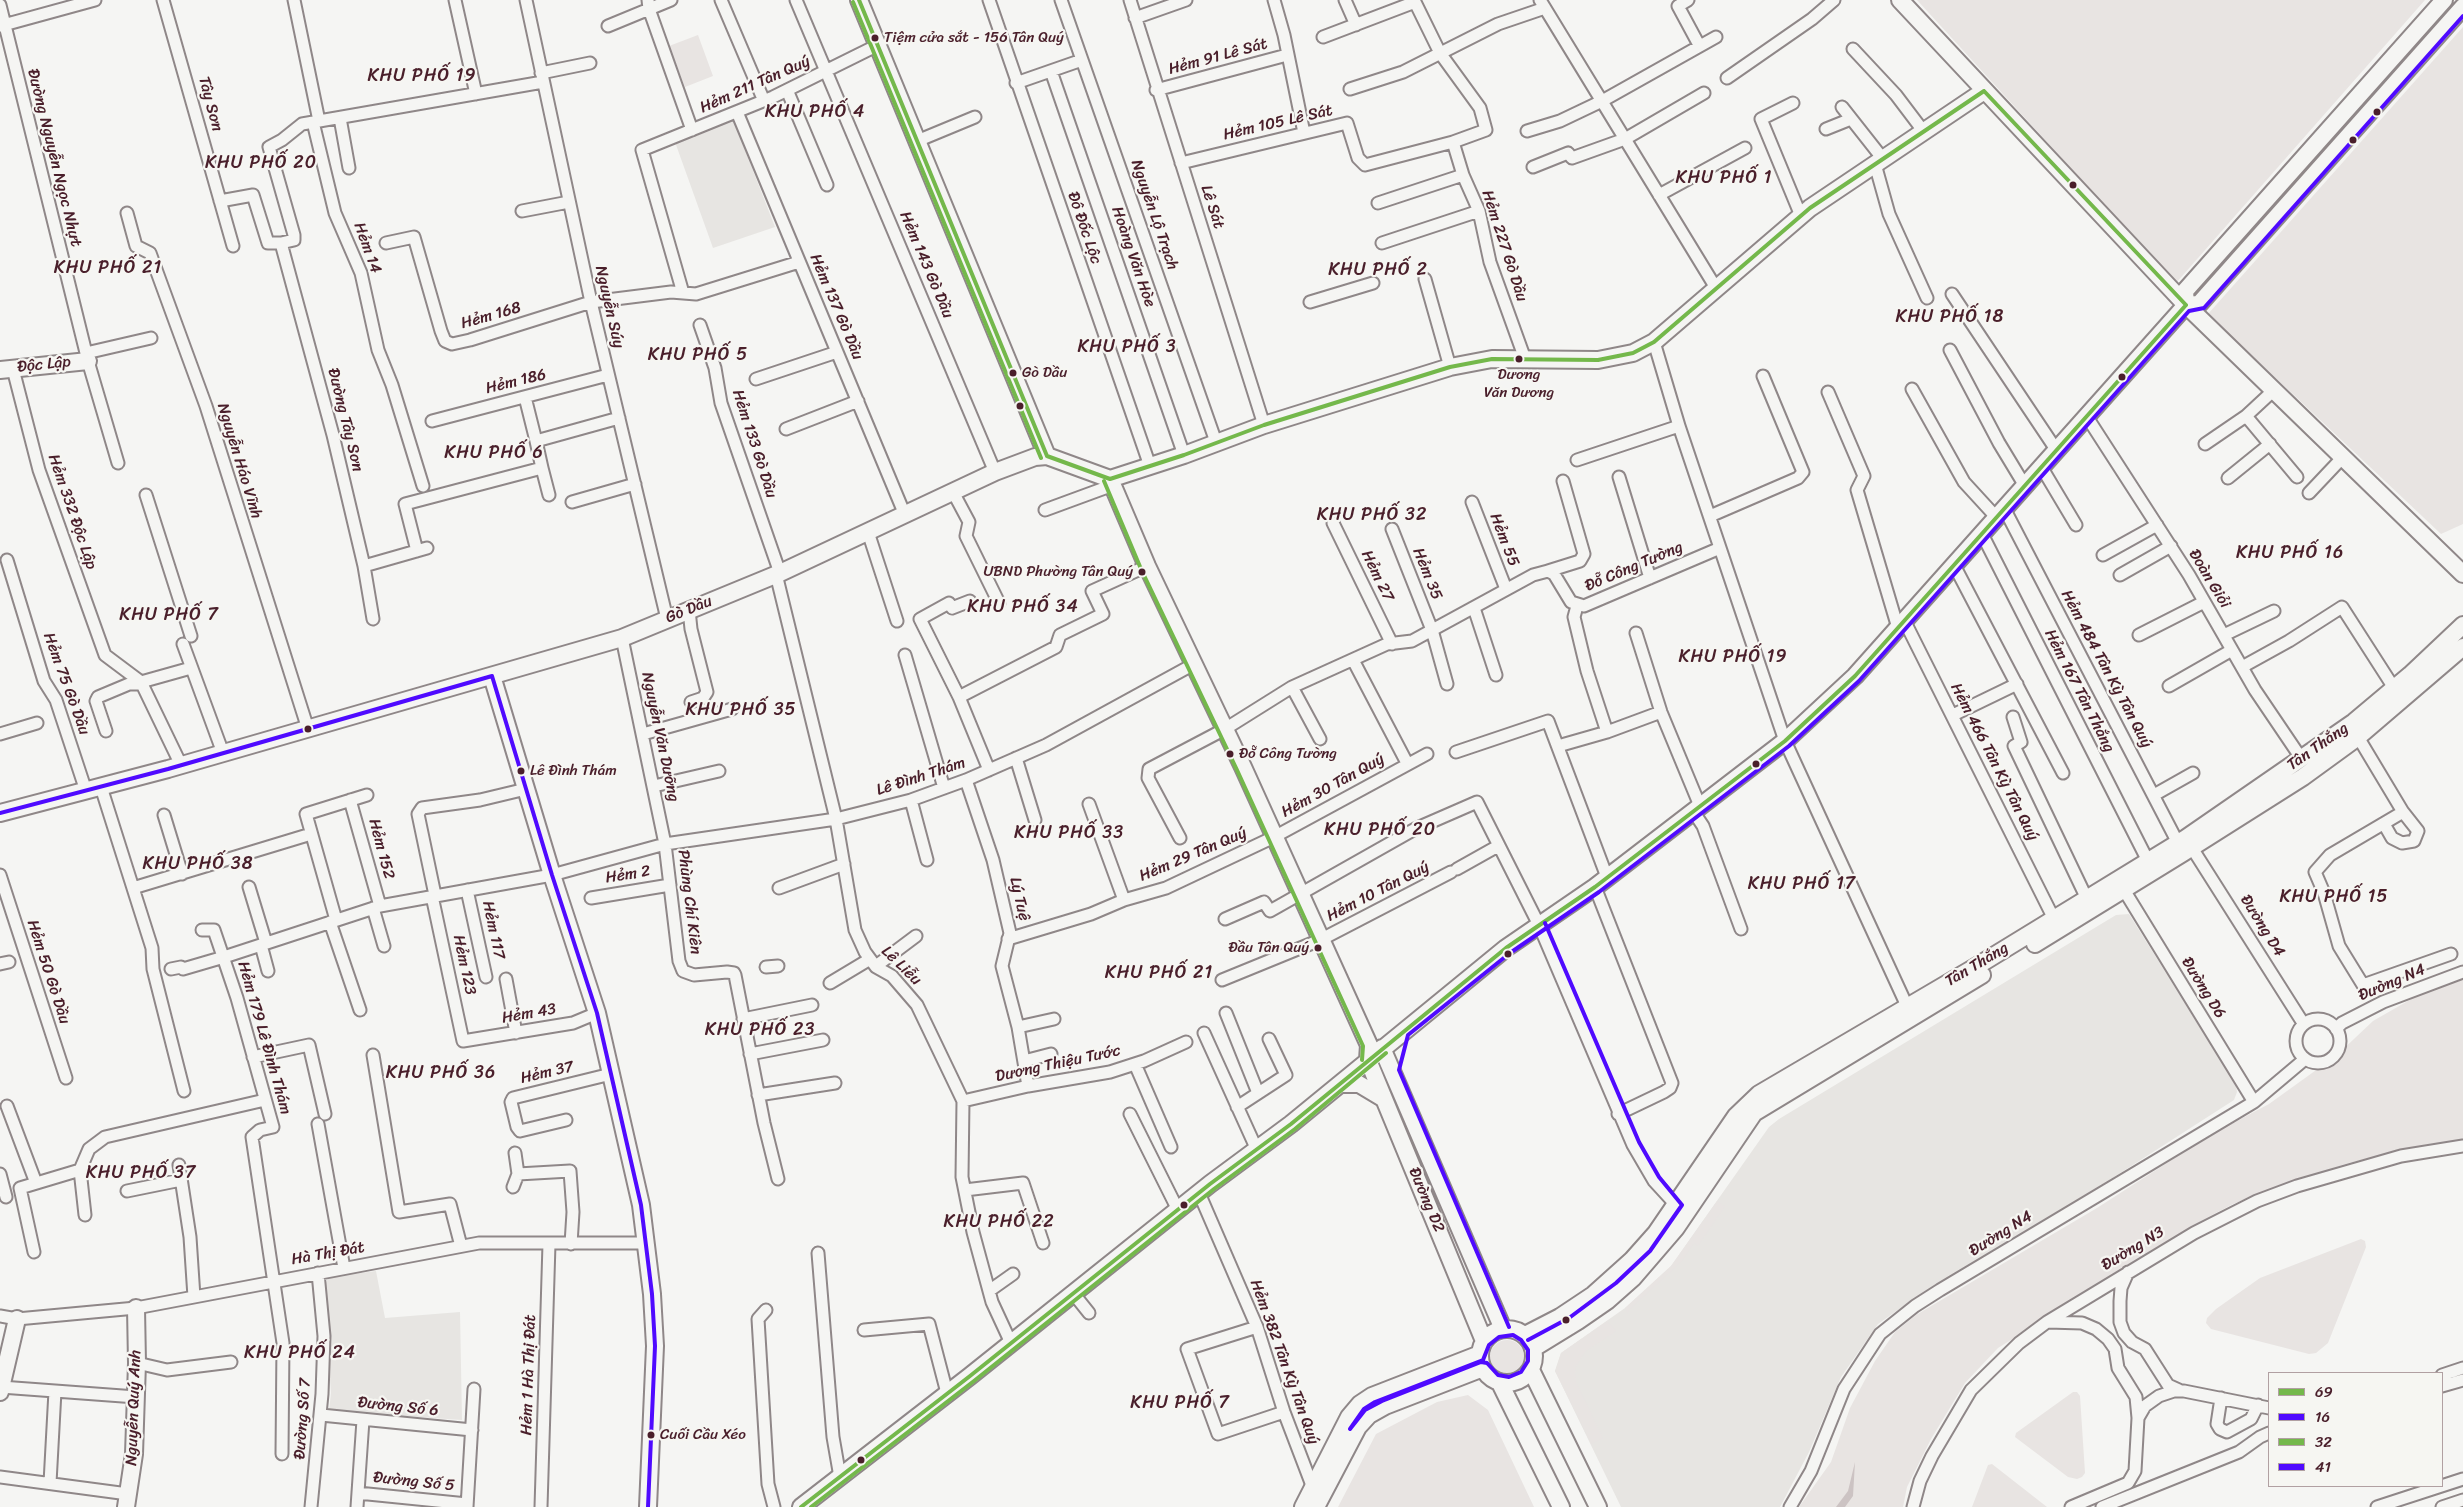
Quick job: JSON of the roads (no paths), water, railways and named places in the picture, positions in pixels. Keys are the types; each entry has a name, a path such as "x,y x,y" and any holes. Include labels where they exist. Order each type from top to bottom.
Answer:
{"street":[{"path":"2,26 95,0"},
{"name":"Tây Sơn","path":"163,0 233,246"},
{"name":"Hẻm 14","path":"294,0 335,213 361,273 378,350 392,385 423,486"},
{"path":"455,0 476,94"},
{"name":"Nguyễn Súy","path":"526,0 591,302 667,619"},
{"path":"608,26 649,4 671,0"},
{"path":"721,0 764,101"},
{"name":"Hẻm 143 Gò Dầu","path":"796,0 995,472"},
{"path":"859,0 1047,456 1112,482 1147,566 1225,729 1320,940 1373,1051"},
{"name":"Đô Đốc Lộc","path":"989,0 1016,83 1150,466"},
{"name":"Nguyễn Lộ Trạch","path":"1061,0 1216,442"},
{"name":"Lê Sát","path":"1130,0 1156,90 1264,425"},
{"path":"1135,18 1186,0"},
{"path":"1274,0 1304,133"},
{"path":"1345,0 1356,25"},
{"path":"1688,0 1678,6 1699,45"},
{"path":"1727,78 1812,19 1834,0"},
{"path":"1900,0 2186,305 2463,574"},
{"path":"2186,305 2185,291 2444,0"},
{"path":"1323,37 1414,1 1440,53 1480,108 1486,130 1453,142"},
{"path":"649,4 692,130"},
{"path":"1350,89 1403,72 1542,4 1716,288"},
{"name":"Đường Nguyễn Ngọc Nhựt","path":"0,5 2,26 87,357 118,462"},
{"path":"801,1507 1199,1193 1341,1084 1373,1051 1403,1031 1539,925 1601,882 1785,741 1855,676 2186,305 2200,304 2463,7"},
{"path":"1527,131 1560,121 1602,101 1716,37"},
{"name":"Hẻm 211 Tân Quý","path":"683,293 642,150 764,101 878,45"},
{"path":"1853,49 1896,95 1924,132"},
{"name":"Hẻm 91 Lê Sát","path":"1156,90 1287,55"},
{"path":"1016,83 1082,60"},
{"path":"220,201 253,195 268,243 281,244 294,240 269,147 282,140 302,124 476,94 590,63"},
{"name":"Hoàng Văn Hòe","path":"1051,71 1184,454"},
{"path":"787,90 827,185"},
{"path":"1044,510 1150,466 1264,425 1450,367 1492,359 1610,359 1633,353 1654,342 1801,216 1984,91"},
{"path":"1533,168 1568,153 1572,158 1626,139 1704,93"},
{"path":"1793,103 1761,119 1801,216"},
{"path":"1842,107 1879,162 1889,214 1926,298"},
{"name":"Hẻm 137 Gò Dầu","path":"737,112 905,515"},
{"path":"917,141 975,117"},
{"path":"340,118 349,168"},
{"path":"1826,129 1851,119"},
{"name":"Hẻm 105 Lê Sát","path":"1181,163 1347,123 1358,158 1365,165 1453,142"},
{"name":"Hẻm 227 Gò Dầu","path":"1453,142 1463,175 1479,210 1490,262 1525,359"},
{"path":"1659,195 1745,148"},
{"path":"1378,203 1463,175"},
{"path":"522,211 569,202"},
{"path":"1382,243 1479,210"},
{"name":"Nguyễn Háo Vĩnh","path":"127,213 136,246 150,253 206,406 308,729"},
{"name":"Hẻm 168","path":"386,243 414,238 444,340 452,344 591,302"},
{"name":"Đường Tây Sơn","path":"281,244 333,435 364,566 373,618"},
{"path":"591,302 672,292 696,294 799,262"},
{"path":"1425,279 1450,367"},
{"path":"1310,302 1373,283"},
{"path":"1952,294 2057,451"},
{"name":"Hẻm 133 Gò Dầu","path":"700,325 715,368 721,403 778,574"},
{"path":"87,357 151,338"},
{"path":"1654,342 1679,426 1785,741 1907,1006"},
{"path":"1950,350 1995,436 2025,486"},
{"path":"756,379 837,352"},
{"name":"Độc Lập","path":"6,369 87,357"},
{"name":"Hẻm 332 Độc Lập","path":"6,369 39,470 105,655 142,683"},
{"name":"Hẻm 186","path":"432,421 608,375"},
{"path":"1710,516 1798,478 1803,472 1763,376"},
{"name":"Hẻm 484 Tân Kỳ Tân Quý","path":"1912,389 1964,482 2001,514 2154,795 2185,845"},
{"path":"2205,444 2246,416 2274,390"},
{"name":"Hẻm 466 Tân Kỳ Tân Quý","path":"1828,392 1864,476 1858,490 1901,624 1953,715 2054,918"},
{"path":"525,397 549,495"},
{"path":"786,429 858,401"},
{"path":"2246,416 2297,477"},
{"name":"Đoàn Giỏi","path":"2088,417 2170,546 2224,635 2254,690 2301,758"},
{"path":"536,441 619,418"},
{"path":"1576,460 1679,426"},
{"path":"2228,478 2270,444"},
{"name":"Gò Dầu","path":"0,813 181,765 622,638 778,574 995,472 1017,463 1047,456"},
{"path":"2309,493 2343,457"},
{"path":"364,566 422,550 405,504 542,468"},
{"path":"2042,468 2076,525"},
{"path":"1619,477 1650,578"},
{"path":"1180,838 1148,778 1149,769 1225,729 1292,687 1392,644 1412,641 1533,575 1580,561 1584,554 1563,481"},
{"path":"572,502 635,484"},
{"path":"953,492 969,522 966,536 999,603"},
{"path":"146,495 187,640 191,668 223,753"},
{"name":"Hẻm 55","path":"1472,502 1506,589"},
{"name":"Hẻm 27","path":"1333,523 1392,644"},
{"path":"2104,556 2157,525"},
{"name":"Hẻm 35","path":"1392,530 1432,630 1447,684"},
{"path":"868,532 896,621"},
{"name":"Hẻm 167 Tân Thắng","path":"1982,534 2151,866"},
{"path":"2120,575 2170,546"},
{"name":"Đỗ Công Tường","path":"1548,571 1554,574 1571,602 1577,606 1584,606 1720,548"},
{"name":"Hẻm 75 Gò Dầu","path":"7,560 44,681 56,700 133,888 152,948 153,969 184,1091"},
{"path":"1954,565 2063,773"},
{"path":"959,697 1056,647 1060,635 1103,614 1092,591 1147,566"},
{"name":"Lê Liễu","path":"778,574 836,819 855,930 873,962 892,976 917,1006 963,1101 962,1149 965,1190 989,1291 1011,1343"},
{"path":"970,601 952,608 949,603 920,619 959,697 989,770"},
{"path":"2139,635 2204,602"},
{"path":"1577,606 1574,616 1580,644 1607,732"},
{"path":"2242,667 2305,631 2339,607 2346,609 2394,688"},
{"path":"1474,608 1496,675"},
{"path":"689,610 691,629 707,692 703,698 691,702"},
{"path":"2224,635 2274,611"},
{"name":"Tân Thắng","path":"2185,845 2301,758 2354,722 2463,625"},
{"path":"1636,633 1661,712 1741,930"},
{"name":"Nguyễn Văn Dưỡng","path":"622,638 665,844"},
{"name":"Tân Thắng","path":"1529,1341 1578,1321 1607,1301 1633,1278 1676,1228 1742,1128 1759,1109 2185,845 2303,777 2358,737 2463,647"},
{"path":"2169,686 2232,650"},
{"path":"905,655 944,788"},
{"path":"1353,660 1407,763"},
{"name":"Lê Đình Thám","path":"172,969 180,967 183,969 224,958 377,907 552,875 665,844 836,819 911,800 966,780 1065,735 1194,664"},
{"path":"106,731 96,701 98,697 129,684 142,683 191,668"},
{"path":"492,676 552,875 597,1013 641,1205 652,1294 655,1346 648,1507"},
{"path":"142,683 181,765"},
{"path":"1953,715 2017,684"},
{"path":"1292,687 1320,739"},
{"path":"643,734 732,709"},
{"path":"1558,746 1607,732 1661,712"},
{"path":"2013,717 2021,742 2014,746 2087,899"},
{"path":"1456,752 1548,721 1558,746 1601,882 1672,1083 1670,1088 1664,1092 1618,1114"},
{"path":"0,734 37,723"},
{"path":"2358,737 2403,812 2418,831 2414,841 2402,843 2392,838 2384,824"},
{"name":"Hẻm 30 Tân Quý","path":"1274,837 1407,763 1427,754"},
{"path":"1016,758 1035,820"},
{"path":"654,786 719,771"},
{"path":"2154,795 2193,773"},
{"name":"Lý Tuệ","path":"966,780 995,867 1010,932 1002,966 1018,1026 1028,1086"},
{"name":"Hẻm 123","path":"464,1041 433,896 418,814 422,808 480,800 526,789"},
{"path":"360,1010 333,921 306,814 367,794"},
{"name":"Hẻm 152","path":"350,800 377,907 384,946"},
{"path":"911,800 928,860"},
{"path":"1225,920 1264,902 1270,911 1437,819 1477,802 1539,925 1618,1114 1654,1181 1676,1205"},
{"path":"1089,804 1124,900"},
{"path":"2403,812 2330,855 2315,872 2324,893 2339,946 2363,985 2451,954"},
{"path":"164,815 182,874"},
{"path":"133,888 311,834"},
{"name":"Hẻm 29 Tân Quý","path":"1008,939 1091,914 1124,900 1166,888 1274,837"},
{"name":"Phùng Chí Kiên","path":"665,844 679,961 683,971 694,975 734,973 758,1096 778,1179"},
{"name":"Đường D4","path":"2185,845 2304,1023"},
{"name":"Hẻm 10 Tân Quý","path":"1222,980 1320,940 1498,846"},
{"path":"779,888 844,864"},
{"name":"Hẻm 50 Gò Dầu","path":"0,875 66,1078"},
{"name":"Hẻm 2","path":"591,898 670,885"},
{"name":"Tân Thắng","path":"1529,1341 1612,1279 1645,1247 1676,1205 1730,1124 1747,1104 2054,918 2087,899 2121,885"},
{"name":"Đường D6","path":"2121,885 2254,1102"},
{"path":"249,887 264,944 268,971"},
{"name":"Hẻm 117","path":"467,890 486,977"},
{"name":"Hẻm 179 Lê Đình Thám","path":"202,930 214,930 224,958 273,1127 260,1130 252,1137 273,1280"},
{"path":"830,983 873,962 916,936"},
{"name":"Đường N4","path":"2336,1029 2342,1023 2383,1002 2463,972"},
{"path":"506,979 516,1033"},
{"path":"743,1019 812,1005"},
{"name":"Hẻm 43","path":"464,1041 573,1023 597,1013"},
{"path":"1226,1013 1258,1093"},
{"path":"2317,1018 2324,1019 2336,1029 2340,1040 2339,1047 2331,1058 2317,1063 2305,1059 2298,1052 2296,1045 2298,1030 2304,1023 2317,1018"},
{"path":"1018,1026 1054,1019"},
{"path":"1393,1071 1397,1047 1403,1031"},
{"path":"1204,1033 1257,1150"},
{"path":"1237,1107 1286,1076 1269,1039"},
{"path":"750,1054 823,1040"},
{"name":"Dương Thiệu Tước","path":"963,1101 1028,1086 1110,1072 1135,1064 1186,1042"},
{"path":"253,1057 309,1046 325,1114"},
{"name":"Đường D2","path":"1373,1051 1393,1071 1502,1329"},
{"name":"Đường D2","path":"1373,1051 1384,1099 1482,1354"},
{"path":"1024,1061 1051,1054"},
{"path":"373,1055 399,1212 450,1204 461,1246"},
{"name":"Đường N4","path":"1790,1507 1811,1471 1844,1389 1880,1334 1915,1306 1940,1290 2254,1102 2305,1059"},
{"path":"1135,1064 1171,1147"},
{"name":"Hẻm 37","path":"566,1120 520,1131 517,1127 511,1102 513,1098 611,1074"},
{"path":"758,1096 835,1084"},
{"path":"1341,1084 1359,1084 1384,1099"},
{"path":"85,1215 80,1170 89,1149 105,1137 265,1100"},
{"path":"7,1106 36,1183"},
{"path":"1130,1114 1178,1210"},
{"path":"318,1124 344,1268"},
{"name":"Đường N3","path":"1912,1507 1920,1481 1932,1456 1971,1390 2019,1343 2047,1322 2130,1270 2194,1233 2256,1201 2297,1186 2393,1159 2463,1146"},
{"path":"513,1187 518,1174 515,1153"},
{"path":"179,1165 190,1238 194,1297"},
{"path":"0,1174 3,1198 36,1183 80,1170"},
{"path":"518,1174 570,1171 573,1212 571,1244"},
{"path":"127,1191 181,1180"},
{"path":"965,1190 1023,1183 1043,1243"},
{"path":"21,1191 34,1252"},
{"name":"Hẻm 382 Tân Kỳ Tân Quý","path":"1199,1193 1257,1327 1284,1412 1312,1488"},
{"name":"Hà Thị Đát","path":"0,1316 17,1319 136,1308 273,1280 461,1246 495,1242 549,1244 646,1243"},
{"name":"Hẻm 1 Hà Thị Đát","path":"541,1507 549,1244"},
{"path":"818,1253 832,1418 840,1477"},
{"path":"2130,1270 2121,1288 2119,1312 2124,1333 2145,1349 2166,1382 2173,1388 2184,1391 2263,1406"},
{"name":"Đường Số 7","path":"311,1507 321,1415 324,1336 318,1273"},
{"path":"989,1291 1013,1274"},
{"path":"273,1280 283,1343 282,1454"},
{"path":"1073,1292 1089,1313"},
{"name":"Nguyễn Quý Anh","path":"127,1500 134,1454 137,1363 136,1308"},
{"path":"766,1310 758,1319 768,1484 774,1507"},
{"path":"17,1319 1,1389 136,1397"},
{"path":"2047,1322 2070,1321 2089,1325 2108,1339 2115,1349 2118,1368 2136,1396 2143,1401 2150,1401"},
{"path":"864,1330 930,1324 947,1393"},
{"path":"1257,1327 1187,1349 1218,1434 1284,1412"},
{"path":"1500,1383 1518,1381 1531,1370 1535,1356 1529,1341 1514,1329 1502,1329 1489,1335 1482,1354 1490,1377 1500,1383 1561,1507"},
{"path":"2116,1356 2123,1345 2136,1344"},
{"path":"1303,1507 1349,1417 1360,1404 1372,1396 1482,1354"},
{"path":"1316,1507 1358,1427 1369,1415 1482,1354"},
{"path":"137,1363 167,1370 231,1362"},
{"path":"2443,1375 2463,1368"},
{"path":"1531,1370 1598,1507"},
{"path":"2443,1386 2463,1380"},
{"path":"2163,1394 2166,1382"},
{"path":"467,1506 474,1389"},
{"path":"50,1483 55,1391"},
{"path":"2138,1418 2150,1401 2163,1394 2184,1391"},
{"path":"2071,1507 2121,1487 2132,1478 2136,1460 2138,1418 2136,1396"},
{"path":"2221,1398 2217,1424 2220,1429 2227,1432 2251,1419 2263,1406"},
{"name":"Đường Số 6","path":"321,1415 472,1430"},
{"path":"357,1507 363,1420"},
{"path":"2102,1507 2239,1452 2260,1436 2268,1433"},
{"path":"0,1477 50,1483 127,1500"},
{"path":"2443,1486 2463,1479"},
{"path":"2377,1507 2438,1487"},
{"name":"Đường Số 5","path":"358,1493 467,1506"},
{"path":"2442,1507 2463,1500"}],"place":[{"name":"Tiệm cửa sắt - 156 Tân Quý","path":"875,38"},
{"name":"Dương Văn Dương","path":"1519,359"},
{"name":"Gò Dầu","path":"1013,373"},
{"name":"UBND Phường Tân Quý","path":"1142,572"},
{"name":"Đỗ Công Tường","path":"1230,754"},
{"name":"Lê Đình Thám","path":"521,771"},
{"name":"Đầu Tân Quý","path":"1318,948"},
{"name":"Cuối Cầu Xéo","path":"651,1435"}],"district":[{"name":"KHU PHỐ 19","path":"422,76"},
{"name":"KHU PHỐ 4","path":"815,112"},
{"name":"KHU PHỐ 20","path":"261,163"},
{"name":"KHU PHỐ 1","path":"1724,178"},
{"name":"KHU PHỐ 21","path":"108,268"},
{"name":"KHU PHỐ 2","path":"1378,270"},
{"name":"KHU PHỐ 18","path":"1950,317"},
{"name":"KHU PHỐ 3","path":"1127,347"},
{"name":"KHU PHỐ 5","path":"698,355"},
{"name":"KHU PHỐ 6","path":"494,453"},
{"name":"KHU PHỐ 32","path":"1372,515"},
{"name":"KHU PHỐ 16","path":"2290,553"},
{"name":"KHU PHỐ 34","path":"1023,607"},
{"name":"KHU PHỐ 7","path":"169,615"},
{"name":"KHU PHỐ 19","path":"1733,657"},
{"name":"KHU PHỐ 35","path":"741,710"},
{"name":"KHU PHỐ 20","path":"1380,830"},
{"name":"KHU PHỐ 33","path":"1069,833"},
{"name":"KHU PHỐ 38","path":"198,864"},
{"name":"KHU PHỐ 17","path":"1802,884"},
{"name":"KHU PHỐ 15","path":"2334,897"},
{"name":"KHU PHỐ 21","path":"1159,973"},
{"name":"KHU PHỐ 23","path":"760,1030"},
{"name":"KHU PHỐ 36","path":"441,1073"},
{"name":"KHU PHỐ 37","path":"141,1173"},
{"name":"KHU PHỐ 22","path":"999,1222"},
{"name":"KHU PHỐ 24","path":"300,1353"},
{"name":"KHU PHỐ 7","path":"1180,1403"}]}
